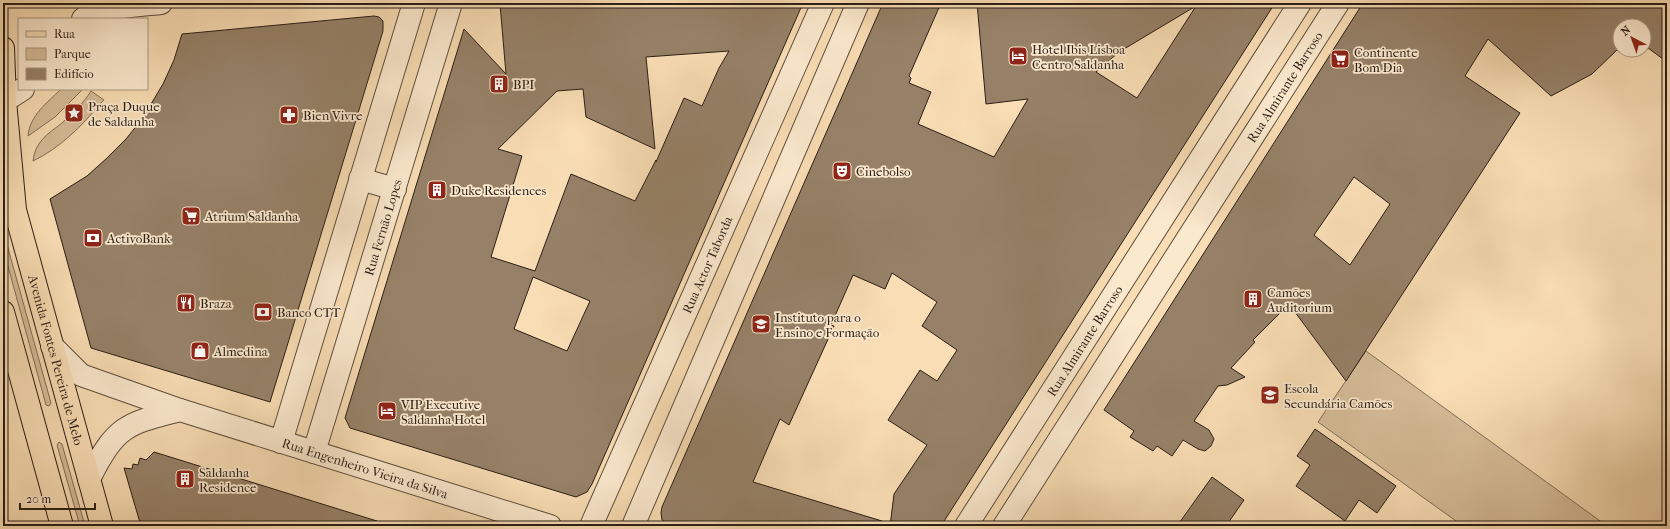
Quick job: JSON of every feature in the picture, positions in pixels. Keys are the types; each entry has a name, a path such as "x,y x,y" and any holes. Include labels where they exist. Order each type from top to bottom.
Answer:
{"main road":[{"path":"3,48 4,102"},
{"name":"Avenida Fontes Pereira de Melo","path":"4,102 15,210 102,526"},
{"path":"3,312 62,526"}],"street":[{"path":"74,18 79,3"},
{"path":"84,18 101,10 161,3"},
{"path":"280,442 414,3"},
{"name":"Rua Fernão Lopes","path":"314,452 451,3"},
{"name":"Rua Actor Taborda","path":"591,526 823,3"},
{"path":"633,526 858,3"},
{"name":"Rua Almirante Barroso","path":"966,526 1300,3"},
{"name":"Rua Almirante Barroso","path":"1004,526 1338,3"},
{"path":"4,102 22,90"},
{"path":"370,146 404,156"},
{"path":"1203,154 1231,171"},
{"path":"360,179 394,189"},
{"name":"Rua Engenheiro Vieira da Silva","path":"52,346 81,375 180,410 550,526"},
{"path":"89,479 103,452 118,434 140,420 180,410"}],"green space":[{"path":"60,90 82,90 55,117 28,136 32,122 45,104"},
{"path":"91,91 104,100 70,136 52,150 33,161 36,148 39,143 74,112"},
{"path":"3,230 51,403 49,406 46,405 3,248"},
{"path":"1366,351 1607,526 1463,526 1318,422"},
{"path":"59,442 62,444 85,526 80,526 57,445"}],"building":[{"path":"803,3 592,484 587,492 576,497 350,428 345,418 464,29 506,74 500,4","holes":["729,51 719,68 702,106 684,98 656,162 656,160 635,201 571,174 535,271 491,257 522,156 498,149 557,91 583,89 586,117 655,149 646,57","533,277 590,301 567,351 514,329"]},
{"path":"883,3 941,3 909,76 911,78 909,83 931,92 918,124 994,157 1028,99 986,104 977,3 1275,3 941,526 890,526 894,494 927,445 888,420 920,370 937,381 957,350 922,326 937,302 892,273 885,289 853,275 831,325 834,326 789,425 780,419 753,482 882,521 882,526 671,526 662,520 662,507","holes":["1196,6 1137,98 1096,72 1119,52"]},
{"path":"1363,3 1667,3 1667,62 1652,51 1652,18 1612,18 1612,55 1592,74 1551,96 1488,39 1465,76 1520,113 1346,381 1289,304 1253,340 1255,342 1231,368 1245,377 1227,385 1218,386 1194,421 1209,430 1214,439 1211,446 1205,451 1198,449 1183,440 1172,456 1157,446 1153,451 1130,437 1134,431 1104,410","holes":["1354,177 1390,204 1350,265 1314,235"]},
{"name":"Atrium Saldanha","path":"374,16 379,17 383,21 383,31 270,402 91,348 50,199 87,176 126,139 142,119 163,84 174,60 182,34"},
{"path":"1315,429 1396,486 1377,513 1359,500 1345,521 1296,486 1310,465 1297,456"},
{"name":"Saldanha Residence","path":"154,452 377,521 376,526 141,526 124,468 132,469 133,464 138,465 140,458 146,460"},
{"path":"1212,477 1244,500 1226,526 1177,526"}],"place":[{"name":"Hotel Ibis Lisboa Centro Saldanha","path":"1018,56"},
{"name":"Continente Bom Dia","path":"1340,59"},
{"name":"BPI","path":"499,84"},
{"name":"Praça Duque de Saldanha","path":"74,113"},
{"name":"Bien Vivre","path":"289,115"},
{"name":"Cinebolso","path":"842,171"},
{"name":"Duke Residences","path":"437,190"},
{"name":"Atrium Saldanha","path":"191,216"},
{"name":"ActivoBank","path":"93,238"},
{"name":"Camões Auditorium","path":"1253,299"},
{"name":"Braza","path":"186,303"},
{"name":"Banco CTT","path":"263,312"},
{"name":"Instituto para o Ensino e Formação","path":"761,324"},
{"name":"Almedina","path":"200,351"},
{"name":"Escola Secundária Camões","path":"1270,395"},
{"name":"VIP Executive Saldanha Hotel","path":"387,411"},
{"name":"Saldanha Residence","path":"185,479"}]}
